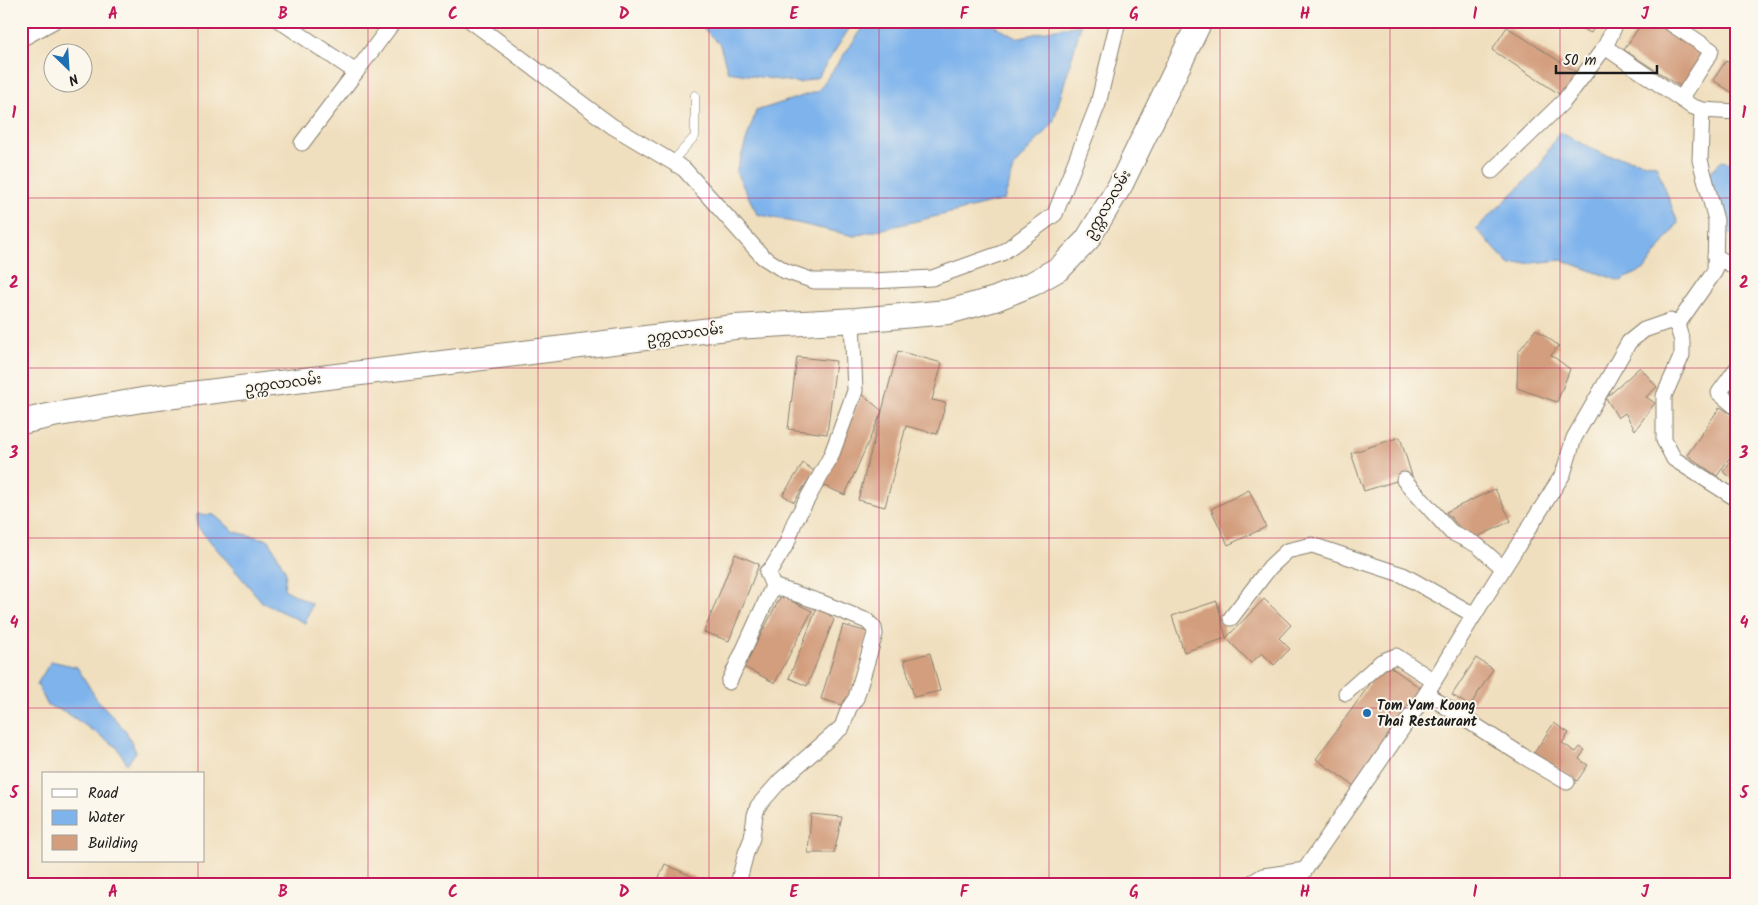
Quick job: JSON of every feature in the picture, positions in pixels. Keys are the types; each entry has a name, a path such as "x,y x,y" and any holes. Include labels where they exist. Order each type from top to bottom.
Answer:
{"main road":[{"name":"ဥက္ကလာလမ်း","path":"21,422 152,398 735,327 948,312 995,299 1032,284 1060,268 1086,240 1121,184 1200,21"}],"street":[{"path":"22,37 54,21"},
{"path":"280,21 356,72"},
{"path":"302,143 394,21"},
{"path":"471,21 612,126 684,169 762,257 785,271 814,281 872,281 932,278 1002,253 1055,214 1098,104 1118,21"},
{"path":"1492,170 1564,101 1605,47 1617,21"},
{"path":"1667,21 1711,50 1681,99"},
{"path":"1605,47 1681,99 1702,110 1737,112"},
{"path":"1702,110 1700,160 1716,220 1715,271 1678,325 1683,348 1682,355 1664,396 1664,440 1674,459 1737,499"},
{"path":"1715,256 1737,268"},
{"path":"729,682 773,586 767,572 772,568 787,543 794,523 830,456 854,392 852,320"},
{"path":"1250,884 1262,876 1302,877 1430,687 1562,474 1574,438 1630,342 1644,330 1670,321 1678,325"},
{"path":"1737,368 1719,393 1737,408"},
{"path":"1404,480 1451,532 1477,545 1503,568"},
{"path":"1231,618 1270,567 1286,551 1312,545 1403,575 1474,614"},
{"path":"738,884 752,838 758,806 785,777 842,727 849,708 856,698 875,634 874,628 867,621 773,586"},
{"path":"1346,693 1381,662 1396,656 1430,687 1523,756 1567,782"}],"lane":[{"path":"672,162 695,136 696,95"}],"water":[{"path":"696,21 854,21 818,77 799,83 728,72 720,45"},
{"path":"868,21 986,21 1016,38 1081,25 1053,123 1015,165 1004,200 854,236 757,214 736,172 756,111 818,91"},
{"path":"1559,132 1603,154 1656,165 1678,223 1645,269 1620,281 1562,260 1510,265 1476,229 1537,170"},
{"path":"1722,161 1737,164 1737,235 1728,234 1707,175"},
{"path":"197,514 214,515 235,532 269,540 286,572 284,589 312,604 305,623 263,603 197,526"},
{"path":"51,661 77,667 96,698 126,731 136,752 127,764 117,747 64,711 48,706 37,684"}],"building":[{"path":"1567,21 1597,21 1591,33"},
{"path":"1643,21 1660,21 1707,52 1683,88 1624,50"},
{"path":"1507,27 1579,74 1564,97 1492,50"},
{"path":"1726,61 1737,68 1737,96 1713,80"},
{"path":"1536,329 1559,346 1551,355 1570,369 1557,402 1517,388 1518,352"},
{"path":"898,351 942,363 932,400 946,403 937,434 906,426 885,507 858,500"},
{"path":"797,357 836,361 827,434 788,429"},
{"path":"1640,367 1657,387 1646,397 1655,403 1635,430 1625,413 1618,418 1606,398"},
{"path":"1737,382 1737,401 1728,395"},
{"path":"862,394 882,411 845,495 822,485"},
{"path":"1720,407 1737,418 1737,447 1717,476 1687,455"},
{"path":"1400,437 1412,476 1364,491 1351,453"},
{"path":"1737,452 1737,481 1723,472"},
{"path":"803,463 814,471 794,502 783,495"},
{"path":"1495,489 1511,521 1471,540 1446,512"},
{"path":"1249,490 1266,527 1228,545 1211,509"},
{"path":"735,554 759,564 729,641 704,632"},
{"path":"781,596 812,611 775,683 744,667"},
{"path":"1264,599 1291,625 1279,638 1290,649 1274,665 1262,653 1251,663 1226,638"},
{"path":"1217,601 1226,638 1184,652 1172,616"},
{"path":"819,603 834,620 807,686 789,678"},
{"path":"843,625 868,632 846,706 821,699"},
{"path":"930,653 940,691 914,697 904,660"},
{"path":"1476,658 1493,669 1470,706 1452,695"},
{"path":"1385,663 1423,690 1354,786 1316,759"},
{"path":"1554,723 1569,733 1562,743 1576,752 1580,747 1585,750 1579,759 1588,765 1577,781 1534,753"},
{"path":"811,814 842,817 834,853 808,853"},
{"path":"665,864 704,882 703,884 656,884"}],"place":[{"name":"Tom Yam Koong Thai Restaurant","path":"1367,713"}]}
